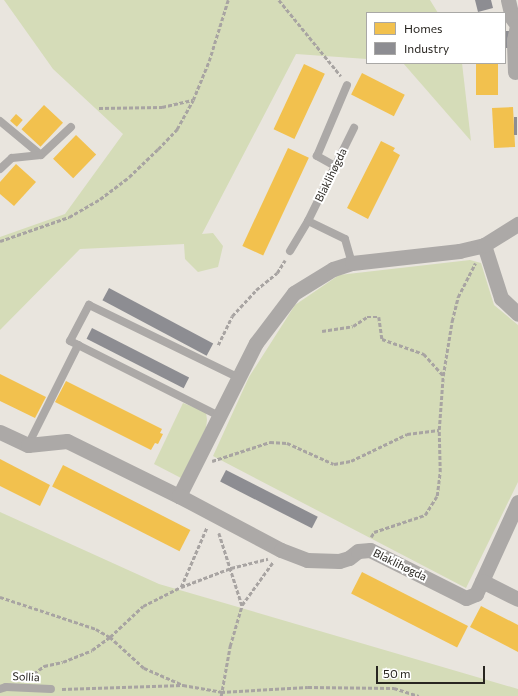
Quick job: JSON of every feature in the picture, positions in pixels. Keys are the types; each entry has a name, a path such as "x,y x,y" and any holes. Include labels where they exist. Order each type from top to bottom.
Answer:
{"street":[{"path":"508,0 512,18 518,26 514,40 515,72"},
{"path":"179,496 196,466 237,377 256,343 294,293 333,269 352,263 459,251 484,245 518,224"},
{"path":"484,245 501,298 518,314"},
{"name":"Blaklihøgda","path":"0,432 28,445 67,442 179,496 281,550 307,560 339,561 349,558 358,551 370,550 466,598 476,594 518,502"},
{"path":"482,581 518,600"}],"lane":[{"path":"335,166 317,156 347,85"},
{"path":"0,120 41,155"},
{"path":"0,169 12,158 41,155 71,127"},
{"name":"Blaklihøgda","path":"290,251 308,221 354,128"},
{"path":"308,221 345,239 352,263"},
{"path":"219,416 70,341 90,305 237,377"},
{"path":"28,445 78,345"},
{"name":"Sollia","path":"0,689 16,687 50,689"}],"path":[{"path":"0,241 69,217 100,199 130,177 177,129 193,100 209,61 228,0"},
{"path":"279,0 347,85"},
{"path":"99,108 162,107 193,100"},
{"path":"358,551 374,532 425,515 437,496 440,472 439,430 443,376 458,297 484,245"},
{"path":"218,345 232,316 256,290 277,274 290,251"},
{"path":"322,331 353,326 367,317 379,317 382,339 424,354 443,376"},
{"path":"196,466 270,442 287,443 334,464 351,461 407,434 439,430"},
{"path":"213,514 242,605"},
{"path":"181,587 213,514"},
{"path":"16,687 44,666 63,662 110,638 143,606 181,587 231,568 267,560 281,550"},
{"path":"221,696 230,646 242,605 281,550"},
{"path":"0,597 86,625 110,638 144,668 183,685"},
{"path":"50,689 183,685 221,692 308,687 394,688 419,696"}],"green space":[{"path":"4,0 430,0 437,12 366,12 366,59 296,54 202,234 213,233 223,246 218,267 198,272 185,259 184,244 80,249 0,330 0,237 65,214 123,134 53,69"},
{"path":"404,64 462,64 471,141"},
{"path":"470,260 481,263 494,305 518,325 518,482 466,588 213,456 249,377 295,305 339,275"},
{"path":"183,403 206,412 207,420 206,428 181,478 154,464"},
{"path":"0,512 159,584 518,689 518,696 0,696"}],"building: Homes":[{"path":"304,64 325,74 294,139 274,129"},
{"path":"476,64 498,64 498,95 476,95"},
{"path":"362,73 405,95 394,116 351,94"},
{"path":"44,105 63,123 41,147 21,129"},
{"path":"513,107 515,147 494,148 492,108"},
{"path":"16,114 23,120 17,127 10,121"},
{"path":"76,135 96,154 73,178 53,159"},
{"path":"381,141 395,148 393,151 400,155 368,219 347,208"},
{"path":"288,148 309,158 263,256 242,246"},
{"path":"16,164 36,182 14,206 0,194 0,182"},
{"path":"0,374 46,397 35,418 0,401"},
{"path":"66,381 162,429 160,433 163,434 158,444 155,443 151,450 55,402"},
{"path":"0,459 50,485 40,506 0,486"},
{"path":"63,465 190,530 180,551 52,486"},
{"path":"362,572 468,626 457,647 351,593"},
{"path":"481,606 518,625 518,652 470,627"}],"building: Industry":[{"path":"475,0 491,0 493,8 478,12"},
{"path":"506,31 509,31 510,48 506,48"},
{"path":"514,117 517,117 517,135 514,135"},
{"path":"109,288 213,343 207,356 102,300"},
{"path":"92,328 189,377 184,388 87,339"},
{"path":"226,470 318,517 312,528 220,482"}]}
